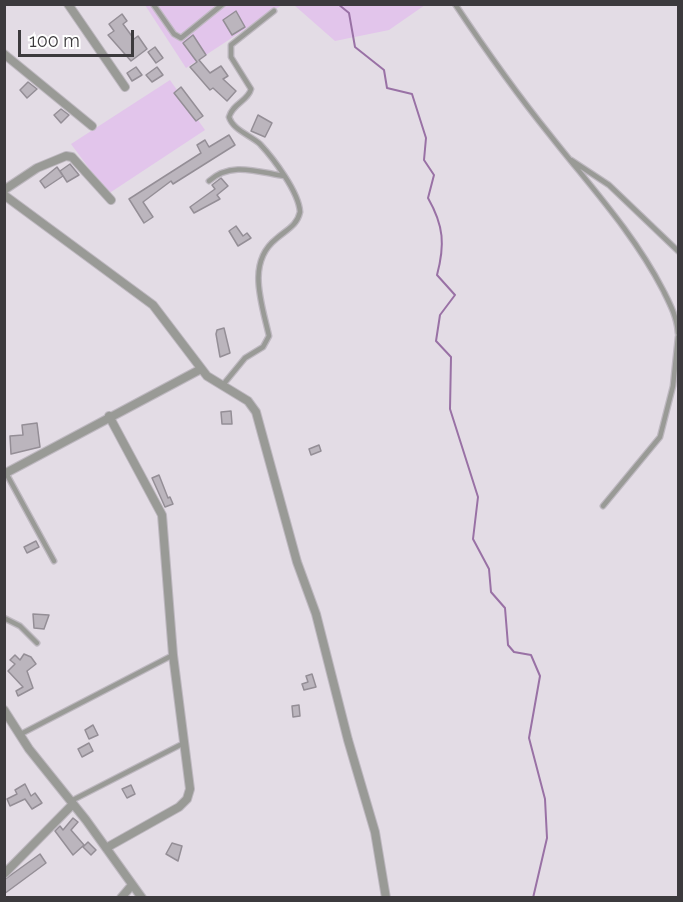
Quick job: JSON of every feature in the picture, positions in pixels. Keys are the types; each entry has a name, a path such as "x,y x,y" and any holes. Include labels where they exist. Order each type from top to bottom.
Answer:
{"street":[{"path":"68,4 125,87"},
{"path":"4,54 92,126"},
{"path":"4,190 37,168 66,156 80,163 111,200"},
{"path":"4,195 153,305 177,333 201,369 222,387 248,401 259,418 297,562 316,614 348,740 375,832 386,897"},
{"path":"5,473 201,369"},
{"path":"106,848 178,807 188,799 190,789 173,655 162,515 109,416"},
{"path":"4,710 19,735 142,897"},
{"path":"4,874 72,802"},
{"path":"121,897 132,885"}],"lane":[{"path":"153,4 174,34 181,38 223,4"},
{"path":"455,4 484,48 570,160 624,225 655,275 678,322 673,386 660,437 603,506"},
{"path":"222,387 244,358 263,347 268,339 258,274 260,260 266,246 296,223 300,212 284,176 259,143 234,126 229,117 234,107 250,95 251,88 231,57 231,45 274,11"},
{"path":"570,160 609,185 678,251"},
{"path":"209,181 222,171 238,168 284,176"},
{"path":"5,473 54,561"},
{"path":"4,618 20,626 37,643"},
{"path":"19,735 173,655"},
{"path":"72,802 184,743"}],"shaded area":[{"path":"145,5 282,5 186,68"},
{"path":"294,5 425,5 389,30 335,41"},
{"path":"170,80 205,130 108,194 71,144"}],"building":[{"path":"236,11 245,27 232,35 223,20"},
{"path":"122,14 127,21 123,24 134,39 138,36 147,49 131,61 108,35 114,31 109,24"},
{"path":"193,35 206,55 199,60 210,73 221,66 228,76 223,79 236,91 227,101 213,88 210,90 190,67 197,62 183,43"},
{"path":"155,47 163,58 156,63 148,52"},
{"path":"136,67 142,75 132,81 127,73"},
{"path":"157,67 163,75 152,82 146,75"},
{"path":"28,82 37,89 27,98 20,90"},
{"path":"181,87 203,116 196,121 174,93"},
{"path":"61,109 69,115 61,123 54,115"},
{"path":"258,115 272,123 265,137 251,131"},
{"path":"229,135 235,145 173,184 171,181 143,202 153,217 144,223 129,199 201,153 197,145 205,140 209,147"},
{"path":"70,164 79,175 67,182 60,171"},
{"path":"57,167 63,176 45,188 40,181"},
{"path":"221,178 228,186 217,195 220,199 194,213 190,207 215,189 212,185"},
{"path":"236,226 243,236 247,233 251,238 238,246 229,231"},
{"path":"224,328 230,353 220,357 216,334 217,330"},
{"path":"231,411 232,424 222,424 221,412"},
{"path":"37,423 40,447 11,454 10,436 23,435 22,425"},
{"path":"319,445 321,451 311,455 309,449"},
{"path":"159,475 168,498 170,497 173,504 165,507 152,478"},
{"path":"36,541 39,547 27,553 24,547"},
{"path":"33,614 49,615 44,629 34,628"},
{"path":"24,654 31,657 36,664 27,671 33,688 18,696 16,691 23,687 8,671 15,664 10,660 15,655 20,660"},
{"path":"312,674 316,687 304,690 302,684 308,682 306,676"},
{"path":"299,705 300,716 293,717 292,706"},
{"path":"93,725 98,735 89,739 85,730"},
{"path":"89,743 93,751 82,757 78,749"},
{"path":"25,784 31,796 35,793 42,803 32,809 25,799 10,806 7,799 17,794 15,790"},
{"path":"131,785 135,794 127,798 122,789"},
{"path":"73,818 78,822 71,830 84,845 73,855 55,831 60,826 63,830"},
{"path":"88,842 96,850 91,855 83,847"},
{"path":"172,843 182,846 178,861 166,854"},
{"path":"40,854 46,863 4,894 4,880"}],"waterway":[{"path":"338,4 349,13 355,47 384,70 387,88 412,94 426,138 424,160 434,175 428,198 442,236 437,275 455,295 440,315 436,341 451,357 450,409 478,497 473,539 489,569 491,592 505,608 508,645 514,652 531,655 540,676 529,738 545,799 547,838 533,898"}]}
